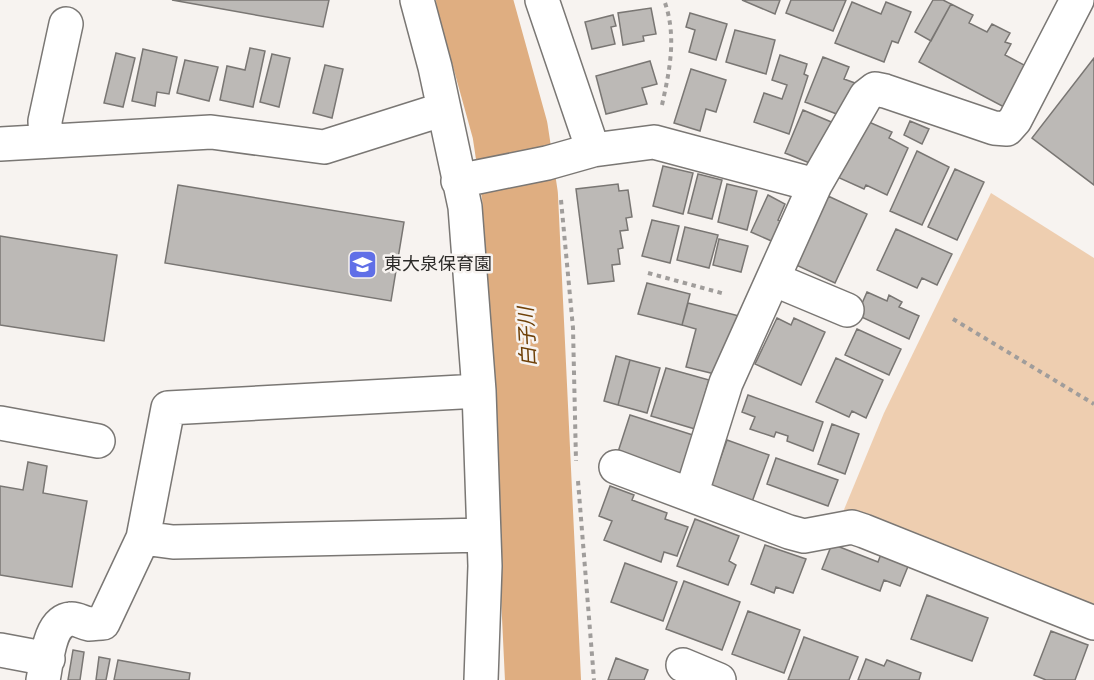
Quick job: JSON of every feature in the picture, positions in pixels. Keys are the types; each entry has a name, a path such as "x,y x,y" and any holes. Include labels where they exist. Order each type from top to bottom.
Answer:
{"street":[{"path":"417,0 444,109 470,179 465,207 479,391 485,566 482,680"},
{"path":"542,0 592,150"},
{"path":"691,495 726,383 815,186 866,96 875,89 994,128 1007,129 1015,120 1077,0"},
{"path":"46,141 45,121 66,24"},
{"path":"0,144 211,132 324,147 444,109"},
{"path":"470,179 592,150 654,142 815,186"},
{"path":"768,291 847,310"},
{"path":"0,650 45,669 54,629 61,623 70,619 91,624 103,623 143,538 168,408 479,391"},
{"path":"0,423 98,441"},
{"path":"616,467 804,536 852,527 1094,623"},
{"path":"143,538 173,542 484,535"},
{"path":"683,665 719,680"}],"path":[{"path":"654,142 672,55 670,17 664,0"},
{"path":"551,161 573,328 577,468"},
{"path":"648,273 768,291"},
{"path":"953,319 1094,404"},
{"path":"578,480 594,680"}],"shaded area":[{"path":"991,193 1094,258 1094,611 843,512 884,413"}],"building":[{"path":"172,0 329,0 323,27"},
{"path":"742,0 780,0 775,14"},
{"path":"791,0 846,0 833,31 786,13"},
{"path":"933,0 943,0 951,4 931,41 915,32"},
{"path":"852,2 881,14 886,2 911,12 898,43 892,41 884,62 835,43"},
{"path":"951,4 973,15 969,23 987,32 992,24 1010,33 1005,42 1011,44 1005,55 1026,66 1004,107 919,62"},
{"path":"651,8 656,34 643,36 644,41 623,45 618,13"},
{"path":"690,13 727,24 716,60 689,52 695,30 686,27"},
{"path":"613,15 616,26 611,27 615,44 592,49 585,22"},
{"path":"735,30 775,40 766,74 726,62"},
{"path":"250,48 265,51 253,107 220,100 227,66 245,70"},
{"path":"143,49 177,57 169,94 157,92 155,106 132,101"},
{"path":"116,53 135,58 123,107 104,103"},
{"path":"272,54 290,58 279,107 260,102"},
{"path":"780,55 807,64 804,74 808,76 789,134 754,122 764,93 782,99 787,85 772,80"},
{"path":"823,57 849,67 844,79 855,83 842,116 805,102"},
{"path":"1094,58 1094,185 1032,138"},
{"path":"185,60 218,67 209,101 177,93"},
{"path":"650,61 657,84 642,88 647,104 606,114 596,76"},
{"path":"325,65 343,69 332,118 313,113"},
{"path":"691,69 726,80 716,112 706,109 700,131 674,123"},
{"path":"803,110 836,124 817,166 785,153"},
{"path":"862,119 892,132 889,138 908,148 887,195 866,185 864,189 835,176"},
{"path":"910,121 929,129 922,144 904,135"},
{"path":"917,151 949,167 922,225 890,211"},
{"path":"663,166 693,173 683,214 653,206"},
{"path":"955,169 984,182 957,240 928,227"},
{"path":"698,174 722,180 712,219 688,213"},
{"path":"618,184 619,191 628,190 632,217 626,218 628,230 620,231 623,248 618,249 620,264 612,265 614,281 588,284 576,189"},
{"path":"727,184 757,191 747,230 718,222"},
{"path":"178,185 404,222 391,301 165,263"},
{"path":"768,195 785,204 778,220 786,223 776,243 751,232"},
{"path":"828,196 867,214 835,283 796,265"},
{"path":"652,220 679,226 670,263 642,256"},
{"path":"685,227 718,235 709,268 677,260"},
{"path":"896,229 952,254 937,285 922,278 917,288 877,270"},
{"path":"0,236 117,255 104,341 0,325"},
{"path":"719,239 748,246 741,272 713,265"},
{"path":"647,283 690,294 682,325 638,314"},
{"path":"867,292 887,301 889,295 902,302 899,307 919,316 909,339 857,315"},
{"path":"688,303 743,317 719,375 686,367 696,329 682,325"},
{"path":"777,318 791,325 794,318 825,332 801,385 755,364"},
{"path":"857,329 901,349 889,375 845,355"},
{"path":"616,356 630,360 618,405 604,401"},
{"path":"836,358 883,380 866,418 852,411 849,417 816,402"},
{"path":"630,360 660,368 647,413 618,405"},
{"path":"666,368 709,380 695,429 651,416"},
{"path":"748,395 823,422 813,451 787,441 788,436 776,432 774,437 750,429 755,417 742,412"},
{"path":"630,415 696,436 684,476 617,455"},
{"path":"832,424 859,434 845,474 818,464"},
{"path":"727,440 769,455 752,502 710,487"},
{"path":"776,458 838,480 828,506 767,484"},
{"path":"28,462 47,466 43,493 87,501 72,587 0,575 0,486 23,490"},
{"path":"610,486 634,495 632,500 667,513 665,519 688,527 677,556 664,552 661,562 604,540 612,521 599,516"},
{"path":"695,519 739,536 729,561 736,565 728,585 677,566"},
{"path":"832,544 878,562 881,554 909,564 900,586 884,580 880,591 822,569"},
{"path":"765,545 806,559 793,593 776,587 774,593 751,584"},
{"path":"625,563 677,582 663,621 611,602"},
{"path":"684,581 740,602 722,650 666,629"},
{"path":"927,595 988,618 972,661 911,639"},
{"path":"748,611 800,630 784,673 732,654"},
{"path":"1051,631 1088,645 1075,680 1046,680 1034,675"},
{"path":"804,637 858,657 849,680 788,680"},
{"path":"73,650 84,652 80,680 68,680"},
{"path":"99,657 110,659 106,680 96,680"},
{"path":"616,658 648,670 644,680 608,680"},
{"path":"866,659 884,666 887,660 921,673 919,680 858,680"},
{"path":"118,660 190,673 189,680 114,680"}],"waterway":[{"name":"白子川","path":"474,0 510,130 520,196 543,680"}],"place":[{"name":"東大泉保育園","path":"363,264"}]}
